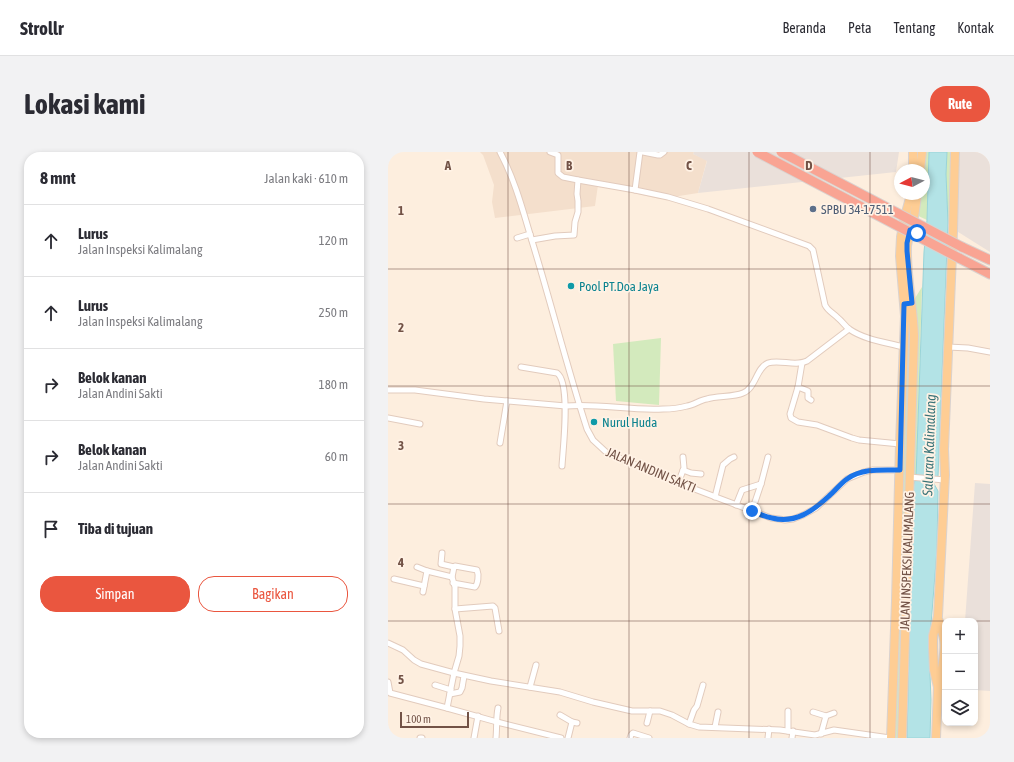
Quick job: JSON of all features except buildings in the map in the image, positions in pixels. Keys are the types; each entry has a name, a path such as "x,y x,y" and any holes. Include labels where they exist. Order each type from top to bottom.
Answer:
{"highway":[{"path":"757,152 955,251 990,260"},
{"path":"781,152 955,251 990,274"},
{"path":"955,251 990,280"}],"main road":[{"path":"763,152 911,227"},
{"path":"776,152 955,251"},
{"path":"913,152 913,164"},
{"path":"921,164 922,152"},
{"path":"936,738 938,687 940,681 944,639 939,625 938,616 945,480 944,449 948,347 955,251 955,152"},
{"name":"JALAN INSPEKSI KALIMALANG","path":"911,200 911,227"},
{"name":"JALAN INSPEKSI KALIMALANG","path":"890,738 896,601 903,347 908,304 907,243 916,200"},
{"name":"JALAN INSPEKSI KALIMALANG","path":"902,738 914,343 914,321 908,304"}],"street":[{"name":"JALAN ANDINI SAKTI","path":"500,152 514,182 544,278 587,429 596,444 606,452 678,483 771,518 785,520 793,519 816,508 847,479 855,475 873,470 900,470"},
{"path":"550,152 558,154 558,173 563,177 635,190 708,209 809,246 814,250 827,309 848,328 860,335 903,347"},
{"path":"635,190 641,152 660,155 664,152"},
{"path":"532,240 555,236 574,235 575,222 578,212 578,201 576,194 578,180"},
{"path":"517,238 530,234"},
{"path":"388,390 415,390 484,400 566,406 579,405 643,410 688,406 706,399 744,393 752,386 762,367 770,363 802,363 807,361 848,328"},
{"path":"948,347 968,348 990,352"},
{"path":"802,363 798,387 790,414 792,419 803,423 817,425 859,440 900,444"},
{"path":"521,367 560,376 566,406 562,466"},
{"path":"798,387 808,391 808,398 811,400"},
{"path":"500,444 507,401"},
{"path":"388,418 420,424"},
{"path":"678,483 683,470 683,457"},
{"path":"715,497 723,465 734,457"},
{"path":"752,511 768,458"},
{"path":"683,470 701,474"},
{"path":"911,477 945,480"},
{"path":"736,505 742,490 761,484"},
{"path":"442,553 441,564 477,570 477,584 475,588 454,583"},
{"path":"417,567 452,577"},
{"path":"447,708 459,656 460,636 455,609 455,592 452,577 454,567"},
{"path":"394,579 423,589 427,571"},
{"path":"455,609 493,606 495,608 499,631"},
{"path":"388,643 403,650 421,664 464,676 560,692 593,702 632,711 660,712 672,715 689,724 699,726 768,729 790,731 799,735 811,736 834,730 890,738"},
{"path":"530,687 536,665"},
{"path":"435,686 450,692 460,692 464,676"},
{"path":"388,682 390,693 561,738"},
{"path":"689,724 697,706 703,685"},
{"path":"496,738 498,708"},
{"path":"647,723 650,711"},
{"path":"788,711 792,738"},
{"path":"715,727 718,712"},
{"path":"813,712 826,716 834,713"},
{"path":"560,715 574,722 568,738"},
{"path":"474,738 478,716"},
{"path":"821,734 826,716"},
{"path":"768,729 768,738"},
{"path":"630,738 633,733 649,738"}],"shaded area":[{"path":"480,152 694,152 693,154 707,160 698,193 660,199 598,185 595,206 495,218 492,202 494,185 483,155"},
{"path":"694,152 899,152 897,164 894,164 894,172 698,193 707,161 693,154"},
{"path":"956,152 990,152 990,252 955,230"},
{"path":"975,483 990,484 990,691 978,690 978,618 965,618"}],"green space":[{"path":"922,152 929,152 929,164 923,164"},
{"path":"947,152 955,152 953,231 948,223 946,174"},
{"path":"916,200 928,200 927,220 914,214"},
{"path":"922,287 916,478 913,486 907,738 890,738 903,347 912,303"},
{"path":"661,338 659,405 616,401 613,344"}],"water":[{"name":"Saluran Kalimalang","path":"929,152 947,152 946,174 948,223 938,477 933,477 933,482 938,491 937,550 929,649 931,700 930,738 907,738 913,486 916,478 924,252 928,200 930,200 930,164 929,164"}],"place":[{"name":"SPBU 34-17511","path":"813,209"},
{"name":"Pool PT.Doa Jaya","path":"571,286"},
{"name":"Nurul Huda","path":"594,422"}],"route":[{"path":"752,511 771,518 785,520 793,519 816,508 847,479 855,475 873,470 900,470 904,304 912,303 907,243 910,230 917,233"}]}
